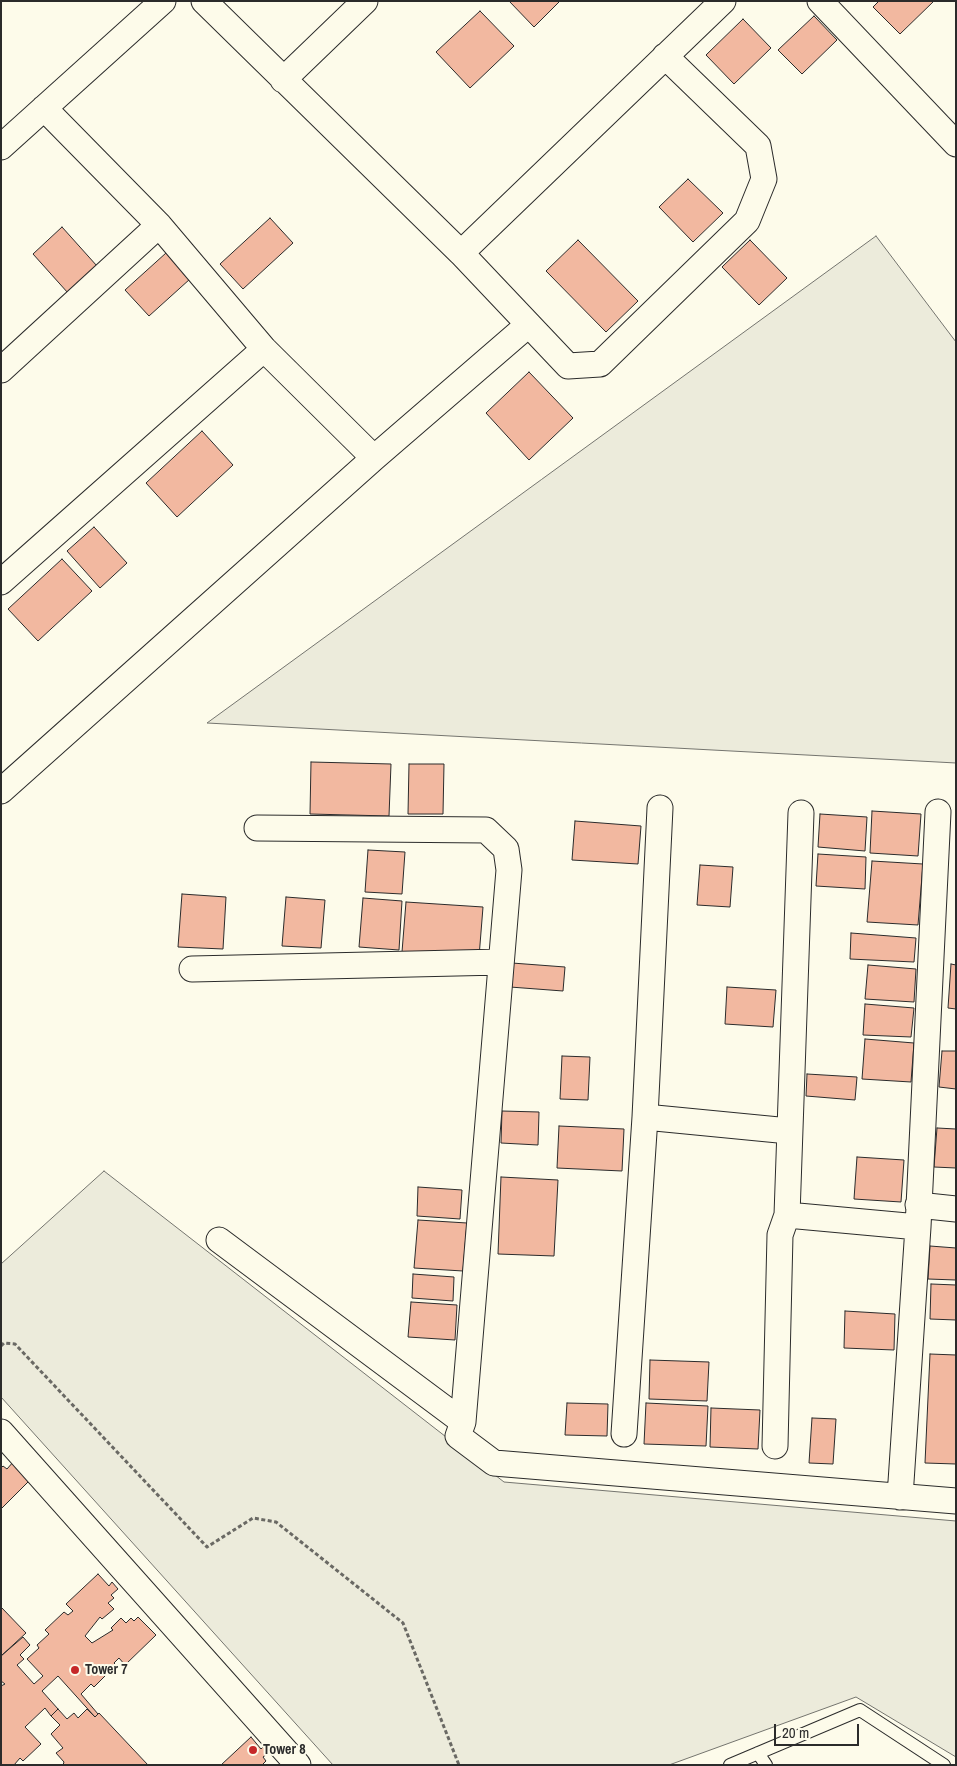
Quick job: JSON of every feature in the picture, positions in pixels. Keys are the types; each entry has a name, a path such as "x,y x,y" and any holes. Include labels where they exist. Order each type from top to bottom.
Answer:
{"street":[{"path":"1,147 163,1"},
{"path":"204,1 462,253 568,366 600,364 747,222 764,179 758,146 665,56"},
{"path":"283,80 365,1"},
{"path":"462,253 723,1"},
{"path":"820,1 956,144"},
{"path":"44,108 159,226 264,349 374,458"},
{"path":"1,370 159,226"},
{"path":"1,791 374,458 528,324"},
{"path":"1,582 264,349"},
{"path":"624,1434 645,1117 660,808"},
{"path":"900,1496 918,1216 938,812"},
{"path":"775,1446 780,1234 787,1214 801,813"},
{"path":"257,828 486,830 506,849 509,870 463,1422 458,1436 494,1463 956,1501"},
{"path":"192,969 501,962"},
{"path":"645,1117 789,1131"},
{"path":"787,1214 918,1216 956,1209"},
{"path":"219,1240 463,1422"},
{"path":"1,1432 298,1765"}],"lane":[{"path":"730,1765 860,1710 944,1765"},
{"path":"758,1753 766,1765"}],"path":[{"path":"1,1346 4,1344 15,1344 206,1547 253,1518 276,1522 403,1623 459,1765"}],"shaded area":[{"path":"876,236 956,342 956,763 207,723"},
{"path":"104,1171 504,1482 956,1521 956,1757 856,1697 669,1765 333,1765 1,1397 1,1264"}],"building":[{"path":"509,1 560,1 534,27"},
{"path":"879,1 934,1 900,34 873,7"},
{"path":"480,11 514,46 470,88 436,52"},
{"path":"814,16 837,40 802,74 778,50"},
{"path":"743,19 771,48 734,84 706,55"},
{"path":"688,179 723,213 693,242 659,207"},
{"path":"270,218 293,243 243,289 220,264"},
{"path":"62,227 97,266 68,293 33,254"},
{"path":"578,240 638,301 606,332 546,271"},
{"path":"750,240 787,278 759,305 722,267"},
{"path":"166,253 190,279 149,316 125,290"},
{"path":"529,372 573,418 529,460 486,413"},
{"path":"202,431 233,465 177,517 146,483"},
{"path":"94,527 127,563 100,588 67,551"},
{"path":"62,559 92,591 38,641 8,609"},
{"path":"311,762 391,764 389,816 310,814"},
{"path":"409,764 444,764 443,814 408,814"},
{"path":"872,811 921,814 918,856 870,853"},
{"path":"820,814 867,817 865,851 818,847"},
{"path":"575,821 641,826 638,864 572,860"},
{"path":"368,850 405,852 402,894 365,892"},
{"path":"818,854 866,857 865,889 816,886"},
{"path":"872,861 923,864 918,925 867,922"},
{"path":"700,865 733,867 730,907 697,905"},
{"path":"182,894 226,897 223,949 178,947"},
{"path":"286,897 325,900 321,948 282,946"},
{"path":"363,898 402,901 399,950 359,947"},
{"path":"406,902 483,907 479,957 402,952"},
{"path":"851,933 916,938 914,962 850,959"},
{"path":"512,963 565,967 563,991 510,987"},
{"path":"951,964 956,965 956,1009 948,1008"},
{"path":"868,965 916,969 914,1002 865,999"},
{"path":"727,987 776,990 773,1027 725,1024"},
{"path":"865,1004 914,1008 911,1037 863,1035"},
{"path":"865,1039 914,1043 911,1082 862,1079"},
{"path":"942,1051 956,1051 956,1089 939,1087"},
{"path":"562,1056 590,1057 588,1100 560,1099"},
{"path":"807,1074 857,1077 855,1100 806,1096"},
{"path":"502,1111 539,1112 538,1145 501,1143"},
{"path":"559,1126 624,1129 622,1171 557,1168"},
{"path":"937,1128 956,1129 956,1168 934,1167"},
{"path":"857,1157 904,1160 901,1202 854,1199"},
{"path":"501,1177 558,1180 554,1256 498,1254"},
{"path":"418,1187 462,1190 460,1219 417,1216"},
{"path":"418,1220 467,1223 463,1271 414,1268"},
{"path":"930,1246 956,1248 956,1280 928,1279"},
{"path":"413,1274 454,1277 453,1301 412,1298"},
{"path":"931,1284 956,1285 956,1320 930,1319"},
{"path":"411,1302 457,1305 455,1340 408,1337"},
{"path":"845,1311 895,1314 894,1350 844,1348"},
{"path":"930,1354 956,1355 956,1464 925,1463"},
{"path":"650,1360 709,1362 707,1401 649,1399"},
{"path":"567,1403 608,1404 607,1436 565,1435"},
{"path":"646,1403 708,1406 706,1446 644,1444"},
{"path":"711,1408 760,1410 758,1449 710,1447"},
{"path":"812,1418 836,1419 833,1464 809,1463"},
{"path":"14,1461 29,1481 1,1509 1,1468 3,1466 7,1469"},
{"name":"Tower 7","path":"98,1574 109,1586 112,1582 118,1589 111,1595 114,1598 108,1603 114,1609 102,1619 100,1617 85,1636 92,1643 113,1630 111,1628 121,1618 126,1623 131,1618 134,1621 138,1617 156,1635 125,1665 119,1658 114,1663 116,1665 94,1687 91,1684 81,1694 98,1714 95,1717 58,1676 42,1691 58,1709 51,1716 45,1708 25,1727 41,1744 23,1761 20,1758 14,1765 1,1765 1,1686 5,1684 1,1681 1,1656 23,1637 30,1645 20,1655 24,1659 17,1665 34,1684 43,1676 27,1659 39,1648 37,1645 49,1634 45,1630 64,1612 68,1615 73,1611 66,1604"},
{"path":"1,1607 26,1633 1,1656"},
{"path":"58,1709 67,1719 74,1713 78,1718 87,1709 95,1717 99,1713 148,1765 63,1765 64,1762 56,1753 63,1748 51,1734 60,1725 51,1716"},
{"name":"Tower 8","path":"251,1737 261,1749 265,1745 271,1751 263,1757 266,1761 262,1765 221,1765"}],"place":[{"name":"Tower 7","path":"75,1670"},
{"name":"Tower 8","path":"253,1750"}]}
